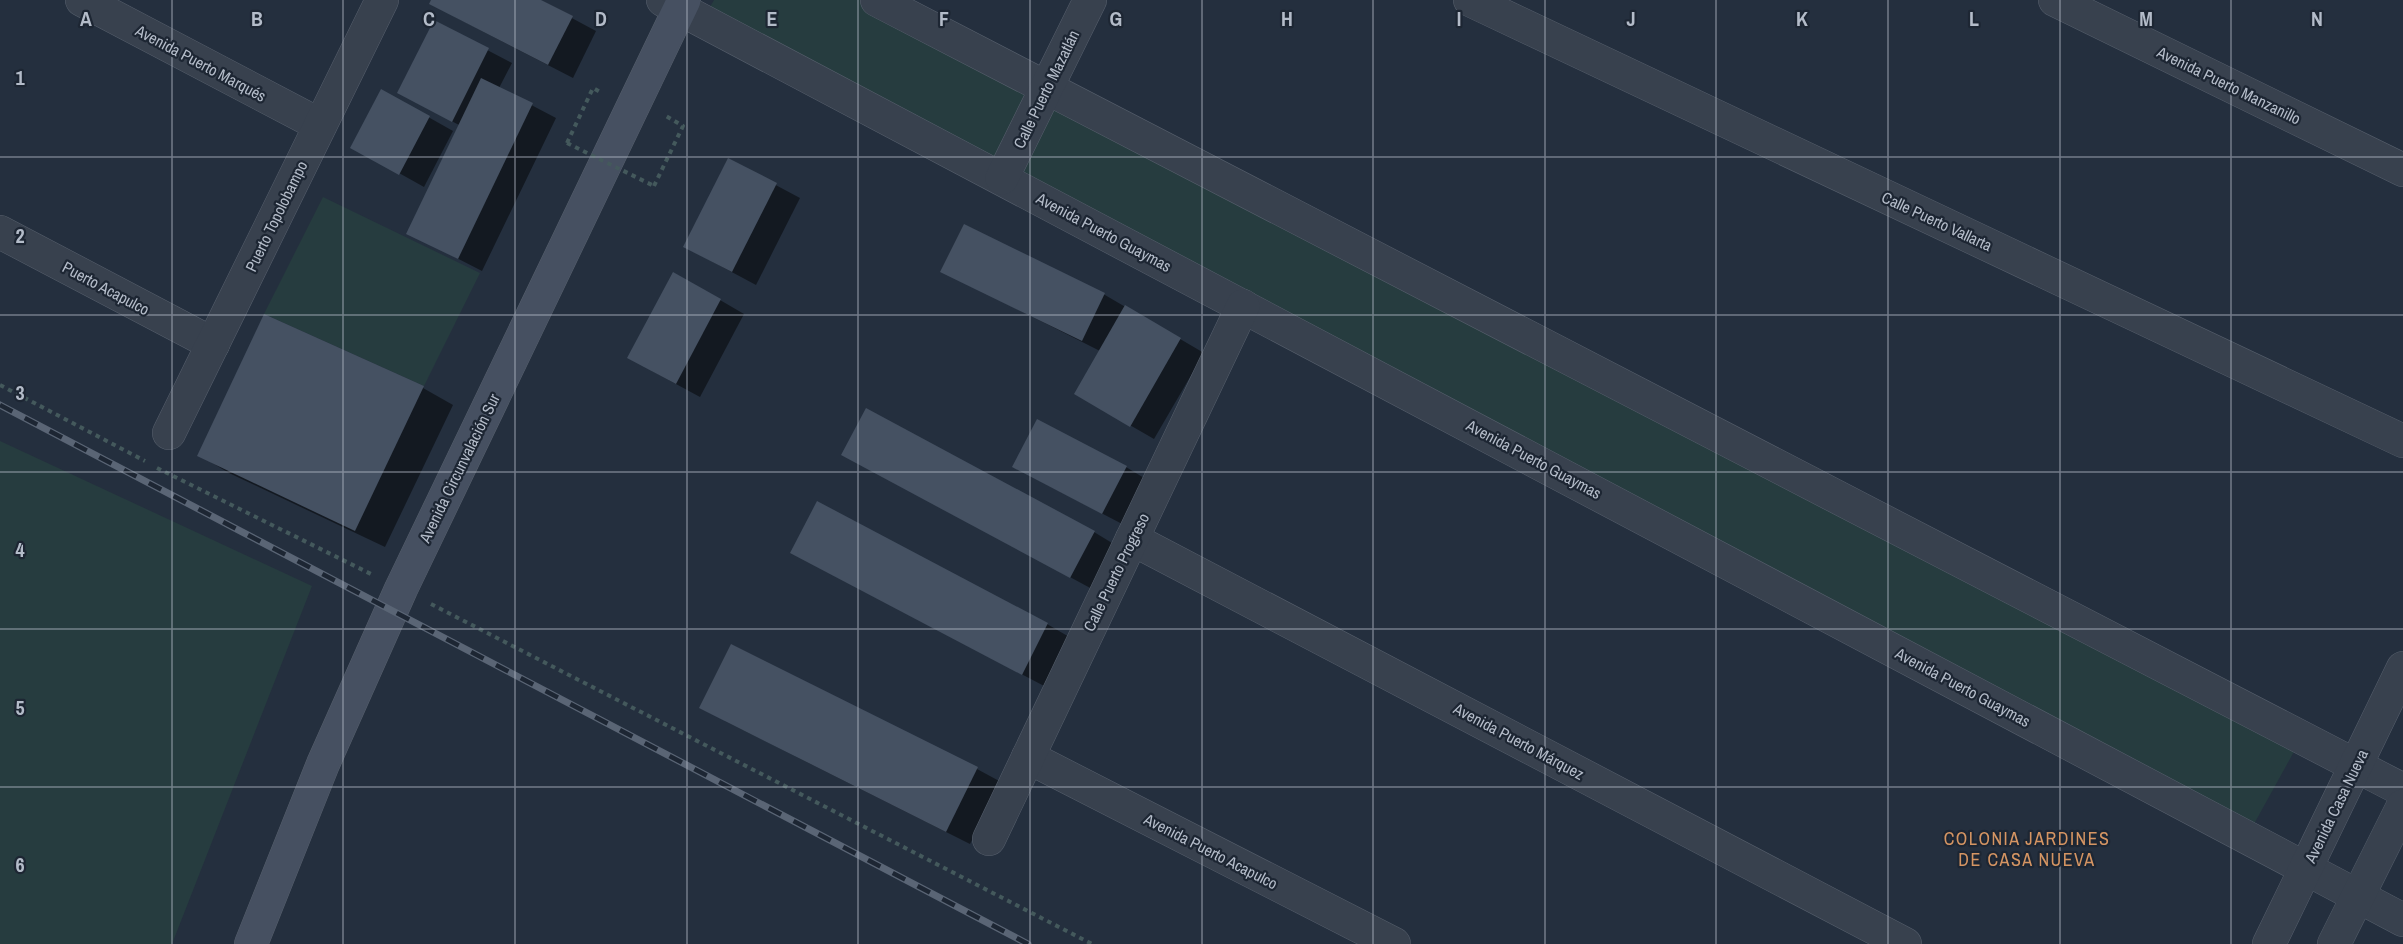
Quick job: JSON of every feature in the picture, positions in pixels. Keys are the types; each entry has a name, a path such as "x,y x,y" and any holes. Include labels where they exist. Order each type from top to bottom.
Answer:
{"street":[{"name":"Avenida Puerto Marqués","path":"82,0 320,125"},
{"name":"Puerto Topolobampo","path":"169,433 382,0"},
{"path":"877,0 2403,790"},
{"name":"Calle Puerto Mazatlán","path":"1002,178 1090,0"},
{"name":"Calle Puerto Vallarta","path":"1470,0 2403,441"},
{"name":"Avenida Puerto Manzanillo","path":"2055,0 2403,170"},
{"name":"Avenida Puerto Guaymas","path":"676,3 2403,920"},
{"name":"Avenida Circunvalación Sur","path":"251,944 323,764 400,589 676,3"},
{"name":"Puerto Acapulco","path":"0,232 213,344"},
{"name":"Calle Puerto Progreso","path":"989,839 1243,306"},
{"name":"Avenida Puerto Márquez","path":"1132,539 1905,944"},
{"name":"Avenida Casa Nueva","path":"2269,944 2403,668"},
{"name":"Avenida Puerto Acapulco","path":"1028,757 1394,944"},
{"path":"2334,944 2403,806"}],"path":[{"path":"593,88 567,143 654,186 683,126"},
{"path":"0,385 153,466 400,589 1092,944"}],"green space":[{"path":"714,0 864,0 2296,748 2254,824 710,7"},
{"path":"323,197 480,273 424,386 264,314"},
{"path":"0,441 312,586 172,944 0,944"}],"building":[{"path":"431,0 541,0 573,16 548,65 429,4"},
{"path":"434,20 489,48 452,122 397,93"},
{"path":"481,78 533,103 458,259 406,234"},
{"path":"381,89 430,116 399,175 350,148"},
{"path":"728,158 777,183 732,272 683,247"},
{"path":"964,224 1105,293 1082,341 940,272"},
{"path":"673,272 721,299 676,384 627,358"},
{"path":"1125,305 1181,338 1130,427 1074,394"},
{"path":"264,314 424,386 355,531 197,456"},
{"path":"866,408 1095,531 1070,578 841,455"},
{"path":"1037,419 1127,466 1102,514 1012,467"},
{"path":"817,501 1048,623 1022,675 790,553"},
{"path":"731,644 978,767 946,832 699,708"}],"railway":[{"path":"0,405 1028,944"}],"district":[{"name":"COLONIA JARDINES DE CASA NUEVA","path":"2027,849"}]}
